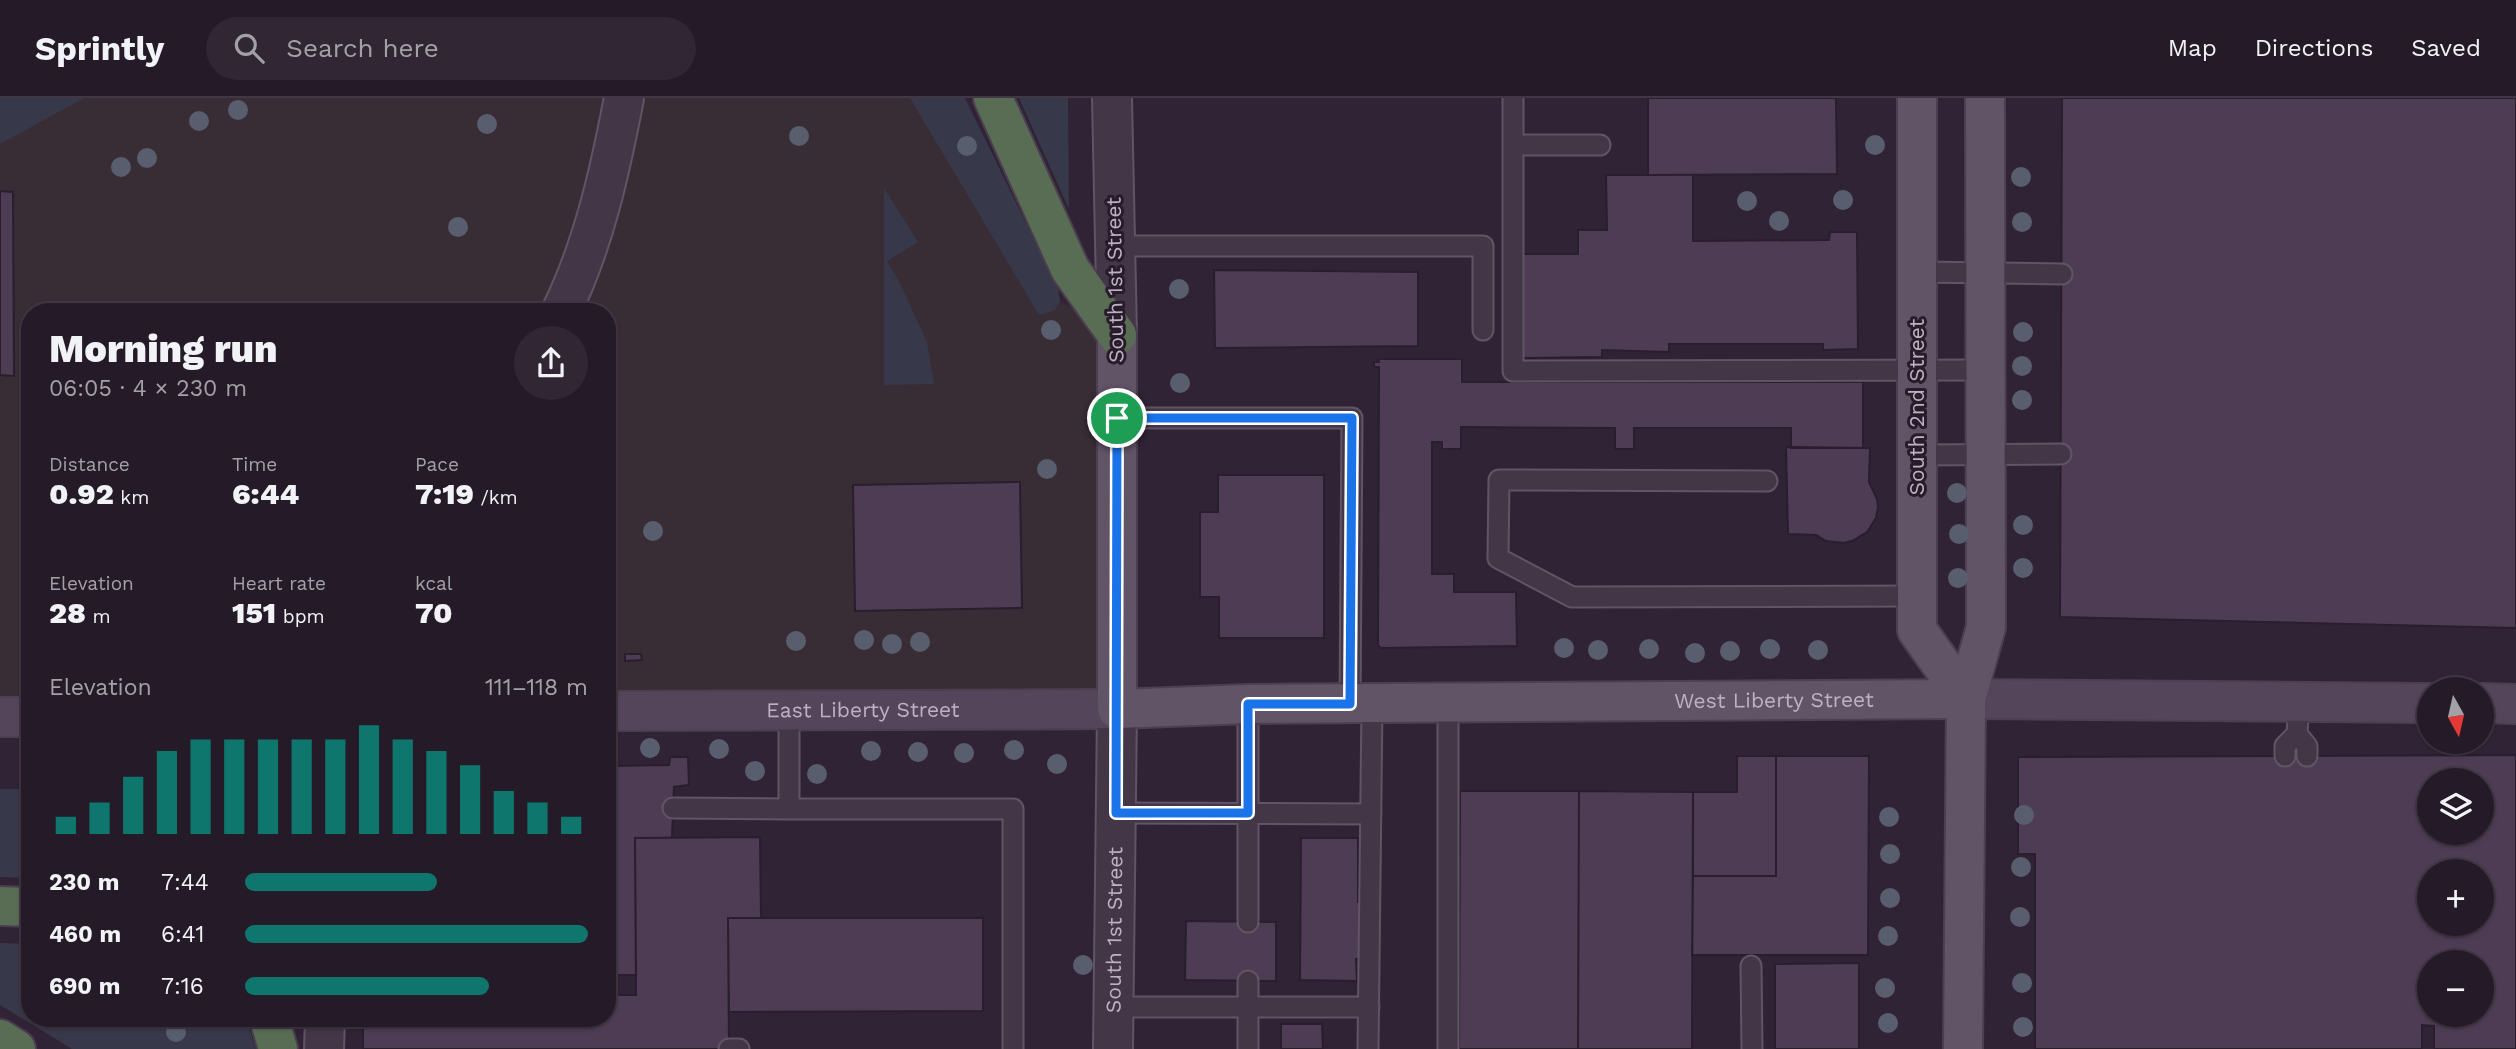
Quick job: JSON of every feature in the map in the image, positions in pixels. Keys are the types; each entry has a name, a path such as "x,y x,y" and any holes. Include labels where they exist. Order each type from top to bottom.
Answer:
{"highway":[{"path":"993,98 1070,269 1117,335"},
{"path":"0,906 21,907"},
{"path":"272,1027 278,1049"},
{"path":"0,1039 16,1049"}],"main road":[{"name":"South 2nd Street","path":"1917,98 1917,630 1966,699"},
{"path":"1963,1049 1966,699 1986,627 1986,98"},
{"name":"South 1st Street","path":"1117,335 1117,709"},
{"name":"West Liberty Street","path":"1117,709 1248,704 1966,699 2298,718 2417,704"},
{"path":"2494,704 2516,704"},
{"name":"East Liberty Street","path":"616,711 1117,709"},
{"path":"0,717 21,717"}],"street":[{"path":"566,303 607,185 624,98"},
{"name":"South 1st Street","path":"1112,98 1117,335"},
{"name":"South 1st Street","path":"1113,1049 1117,709"},
{"path":"324,1027 324,1049"}],"lane":[{"path":"1513,98 1513,371 1987,370"},
{"path":"1513,145 1600,145"},
{"path":"1115,246 1483,246 1483,330"},
{"path":"1917,272 2062,274"},
{"path":"1117,418 1352,418 1361,704 1371,814 1368,1049"},
{"path":"1917,455 2061,454"},
{"path":"1767,481 1499,480 1497,558 1572,597 1917,596"},
{"path":"1448,703 1448,1049"},
{"path":"1248,704 1248,922"},
{"path":"789,710 789,809"},
{"path":"2298,718 2307,746 2307,755"},
{"path":"2285,756 2285,746 2298,718"},
{"path":"673,808 1013,809 1013,1049"},
{"path":"1116,813 1371,814"},
{"path":"1751,966 1752,1049"},
{"path":"1248,981 1248,1049"},
{"path":"1114,1007 1369,1007"},
{"path":"729,1049 739,1049"}],"shaded area":[{"path":"0,98 965,98 1058,289 1060,301 1117,335 1117,709 616,713 616,303 21,303 21,717 0,717"},
{"path":"0,98 84,98 0,144"},
{"path":"910,98 965,98 1058,289 1060,301 1055,310 1039,315"},
{"path":"1019,98 1068,98 1069,209"},
{"path":"884,188 918,242 887,261 927,342 934,384 884,385"},
{"path":"0,789 21,789 21,878 0,877"},
{"path":"0,943 21,944 21,1018 0,1005"},
{"path":"36,1027 249,1027 256,1049 72,1049"}],"building":[{"path":"1648,98 1836,98 1837,174 1648,175"},
{"path":"2062,98 2516,98 2516,628 2060,617"},
{"path":"1606,175 1693,175 1693,241 1829,240 1830,232 1857,232 1858,349 1823,350 1823,344 1669,344 1669,352 1602,350 1602,357 1520,358 1520,254 1578,254 1578,230 1607,230"},
{"path":"0,191 13,192 14,376 0,375"},
{"path":"1214,270 1418,272 1418,346 1215,348"},
{"path":"1378,359 1462,359 1462,382 1863,382 1863,448 1791,448 1791,428 1634,428 1634,449 1615,449 1615,428 1461,427 1461,449 1442,449 1442,442 1432,442 1432,574 1454,574 1454,592 1516,592 1517,646 1381,648 1378,645 1379,367 1374,367 1374,362 1379,362"},
{"path":"1786,447 1870,448 1869,482 1878,507 1876,518 1867,532 1844,543 1826,541 1816,535 1788,534"},
{"path":"1218,475 1324,475 1324,638 1219,638 1219,597 1200,597 1200,512 1218,512"},
{"path":"1020,482 1022,608 855,611 853,485"},
{"path":"625,654 641,654 642,660 625,661"},
{"path":"2516,755 2516,1049 2434,1049 2434,1027 2494,1027 2494,950 2417,950 2417,1027 2422,1027 2422,1049 2035,1049 2035,854 2018,854 2018,757"},
{"path":"1737,756 1776,756 1776,876 1693,876 1693,792 1737,792"},
{"path":"1776,756 1869,756 1868,955 1692,955 1693,876 1776,876"},
{"path":"670,757 688,757 689,785 674,787 672,838 635,838 636,975 616,975 616,766 669,765"},
{"path":"1460,791 1579,791 1578,1049 1459,1049"},
{"path":"1579,791 1693,792 1692,1049 1578,1049"},
{"path":"760,837 761,918 728,918 729,1049 363,1049 363,1027 616,1027 616,995 636,995 635,838"},
{"path":"1301,838 1358,838 1358,902 1367,902 1367,959 1356,959 1357,981 1300,980"},
{"path":"728,918 983,918 983,1011 729,1012"},
{"path":"1186,921 1276,922 1276,981 1185,980"},
{"path":"1859,963 1859,1049 1775,1049 1775,964"},
{"path":"1281,1024 1322,1024 1323,1049 1281,1049"}],"route":[{"path":"1117,418 1352,418 1350,704 1248,704 1248,813 1116,813 1117,418"}]}
